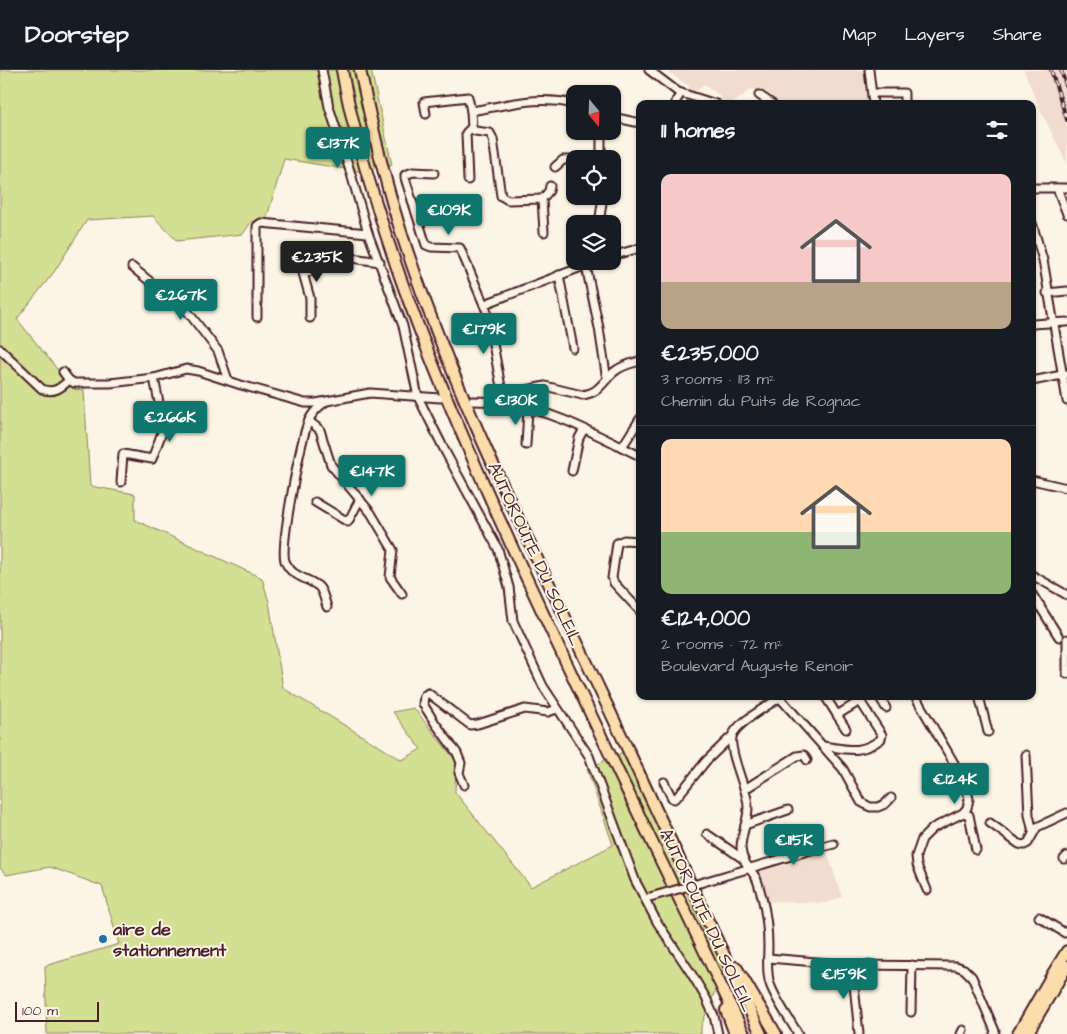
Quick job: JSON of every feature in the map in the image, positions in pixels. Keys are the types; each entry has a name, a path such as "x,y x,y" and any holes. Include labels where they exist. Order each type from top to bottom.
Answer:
{"highway":[{"name":"AUTOROUTE DU SOLEIL","path":"342,70 361,153 389,246 450,408 530,585 744,1034"},
{"name":"AUTOROUTE DU SOLEIL","path":"360,70 378,154 404,239 431,316 463,396 538,561 651,796 761,1034"},
{"path":"708,919 776,1034"},
{"path":"691,926 734,1034"},
{"path":"1018,1034 1067,951"},
{"path":"1027,1034 1067,966"}],"street":[{"path":"322,70 329,108 368,232 403,326 418,397 498,549 509,587 514,621 543,686 589,756 635,880 706,998 714,1016 718,1034"},
{"path":"649,70 681,93 703,100"},
{"path":"869,70 873,100"},
{"path":"676,100 681,93"},
{"path":"872,93 904,93 904,100"},
{"path":"759,95 766,100"},
{"path":"426,114 424,102 468,97 472,127 475,131 490,133 493,139 501,196 508,200 542,199"},
{"path":"471,111 530,100 546,99 566,102"},
{"path":"621,119 636,122"},
{"path":"468,180 466,133 472,127"},
{"path":"555,167 563,160 566,160"},
{"path":"434,173 413,172 405,175 426,245 431,247 460,248 478,292 485,304 504,399"},
{"path":"544,232 542,199 549,191 550,186"},
{"path":"1036,188 1067,188"},
{"path":"1057,188 1067,214"},
{"path":"257,317 257,226 261,223 368,232"},
{"path":"1036,235 1042,254 1052,323 1065,375 1067,401"},
{"path":"621,253 636,249"},
{"path":"297,252 310,298 310,318"},
{"path":"304,274 328,264 338,256 380,262"},
{"path":"132,266 188,312 218,351 228,380"},
{"path":"485,304 575,270"},
{"path":"587,270 606,374"},
{"path":"559,276 573,348"},
{"path":"1047,293 1067,291"},
{"path":"1036,324 1067,322"},
{"path":"0,349 8,355 31,381 46,392 56,390 69,380"},
{"path":"472,401 504,399 545,386 582,395 587,394 598,390 614,371 636,363"},
{"path":"63,372 69,380 78,383 110,383 154,378 186,369 305,403 316,403 370,394 440,398"},
{"path":"1036,380 1065,375"},
{"path":"121,482 123,454 152,459 164,428 154,378"},
{"path":"504,399 584,429 636,454"},
{"path":"327,401 315,410 309,421 296,472 285,535 285,560 292,572 319,587 327,607"},
{"path":"526,445 528,409"},
{"path":"309,421 320,430 331,465 371,513 393,550 390,576 402,594"},
{"path":"622,447 636,425"},
{"path":"572,471 579,438 584,429"},
{"path":"1036,481 1067,488"},
{"path":"316,502 348,522 360,500"},
{"path":"636,541 624,540 617,543 612,578 614,583 636,607"},
{"path":"1036,577 1067,596"},
{"path":"1036,607 1063,638 1067,674"},
{"path":"464,785 459,773 461,762 457,753 435,724 423,704 424,696 428,693 436,698 470,725 525,709 548,712 557,709"},
{"path":"664,782 672,798 677,797 706,761 732,736 735,730 777,700"},
{"path":"784,700 843,769 861,802 870,807 878,807 885,804 890,798"},
{"path":"828,700 846,729"},
{"path":"881,700 886,708"},
{"path":"918,700 965,782 969,799 962,813 933,828 922,839 916,856 917,865 927,890"},
{"path":"980,700 988,732"},
{"path":"823,746 858,750 873,745 881,739 880,730 860,701 837,715"},
{"path":"732,736 734,753 748,802 742,848 743,859 756,879 765,911 770,983 798,1034"},
{"path":"745,789 797,756 804,756 807,760"},
{"path":"1026,756 1029,815 1033,832"},
{"path":"745,825 788,810"},
{"path":"962,813 969,815 976,850"},
{"path":"990,823 1021,846 1028,843 1033,832 1042,825 1067,813"},
{"path":"1029,815 1042,825"},
{"path":"707,834 743,859"},
{"path":"647,898 834,844"},
{"path":"1039,917 1065,933 1067,932"},
{"path":"768,958 852,964 956,966 964,969 972,976 993,1024 994,1034"},
{"path":"852,964 859,1034"},
{"path":"911,1012 912,965"}],"shaded area":[{"path":"665,70 865,70 868,100 771,100 751,89 737,100 719,100 720,96 704,84 694,93 688,90 689,86"},
{"path":"1024,70 1067,70 1067,164 1038,105"},
{"path":"827,852 842,897 827,903 766,901 757,873"}],"green space":[{"path":"0,70 371,70 392,165 358,171 284,159 267,217 251,222 243,234 177,241 153,216 87,220 54,272 17,319 73,389 84,390 90,486 135,494 135,520 262,578 269,602 283,688 402,760 421,749 393,712 414,708 456,761 455,792 531,887 613,845 587,769 634,747 684,854 727,962 701,1026 701,1034 47,1034 45,966 119,944 102,886 50,867 6,875 0,868"}],"tunnel":[{"path":"443,399 467,401"}],"railway":[{"path":"1051,70 1067,120"},
{"path":"1061,70 1067,89"}],"place":[{"name":"aire de stationnement","path":"103,939"}]}
